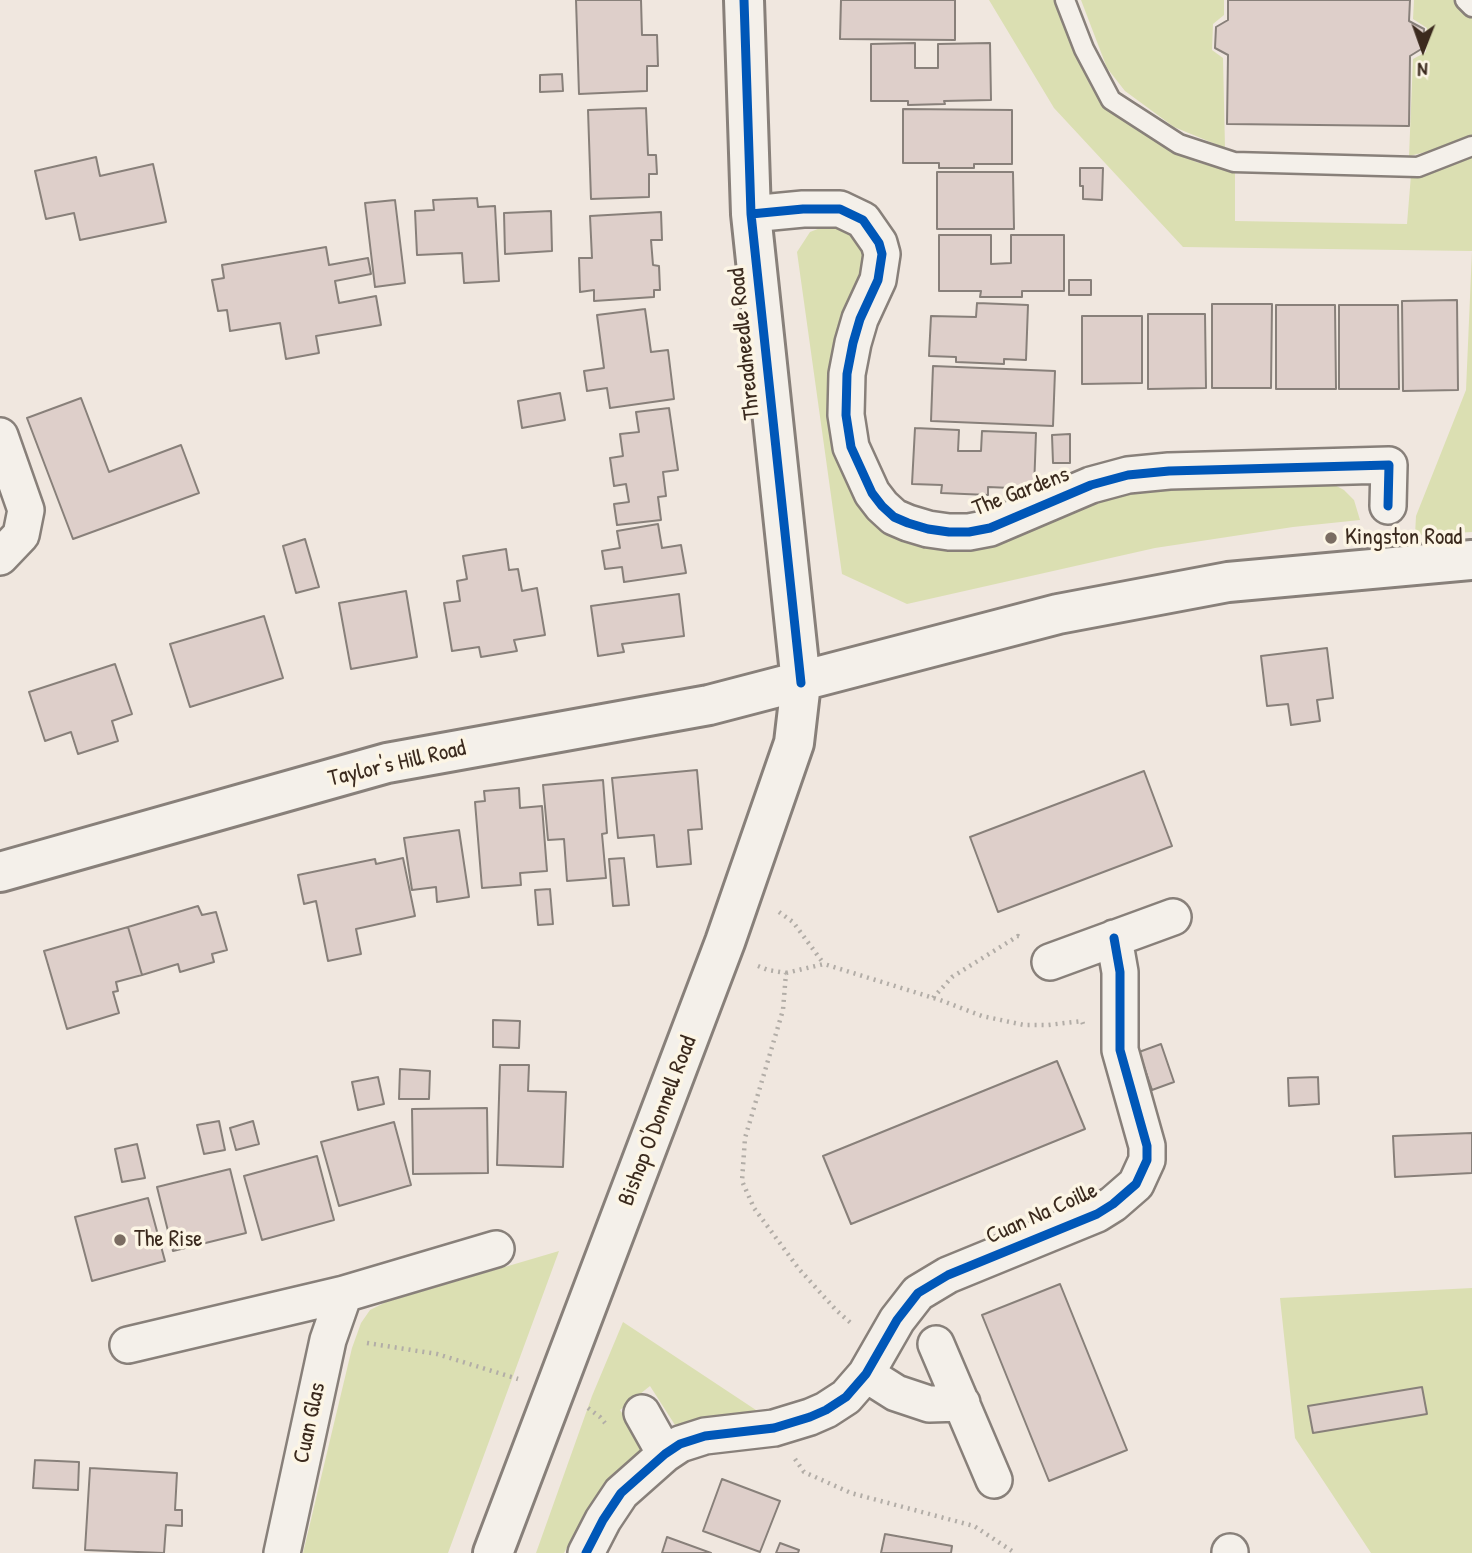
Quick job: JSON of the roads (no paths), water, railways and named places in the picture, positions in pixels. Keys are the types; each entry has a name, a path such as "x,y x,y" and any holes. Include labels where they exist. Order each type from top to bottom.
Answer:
{"main road":[{"name":"Threadneedle Road","path":"744,0 751,214 801,683"},
{"path":"801,683 1058,614 1228,582 1472,560"},
{"name":"Taylor's Hill Road","path":"0,872 387,763 709,705 801,683"},
{"name":"Bishop O'Donnell Road","path":"493,1553 725,942 794,743 801,683"}],"street":[{"name":"The Gardens","path":"751,214 840,209 863,220 879,243 882,254 878,280 860,318 853,342 846,415 851,447 872,493 881,506 894,517 928,530 969,532 1016,519 1128,475 1182,470 1389,465 1388,506"},
{"path":"0,436 26,510 21,535 0,558"},
{"path":"1050,962 1173,917"},
{"name":"Cuan Na Coille","path":"586,1553 621,1493 665,1454 680,1444 705,1436 774,1428 825,1410 846,1397 874,1359 906,1306 918,1293 935,1281 1097,1214 1136,1184 1147,1160 1147,1146 1120,1050 1120,972 1114,938"},
{"path":"128,1345 344,1294 496,1249"},
{"name":"Cuan Glas","path":"282,1553 328,1340 344,1294"},
{"path":"936,1344 994,1480"},
{"path":"874,1359 896,1393 929,1404 961,1404"},
{"path":"642,1413 665,1454"}],"lane":[{"path":"1065,0 1084,49 1111,100 1179,144 1234,162 1418,167 1472,146"},
{"path":"1465,0 1472,7"}],"place":[{"name":"Kingston Road","path":"1331,538"},
{"name":"The Rise","path":"120,1240"}]}
